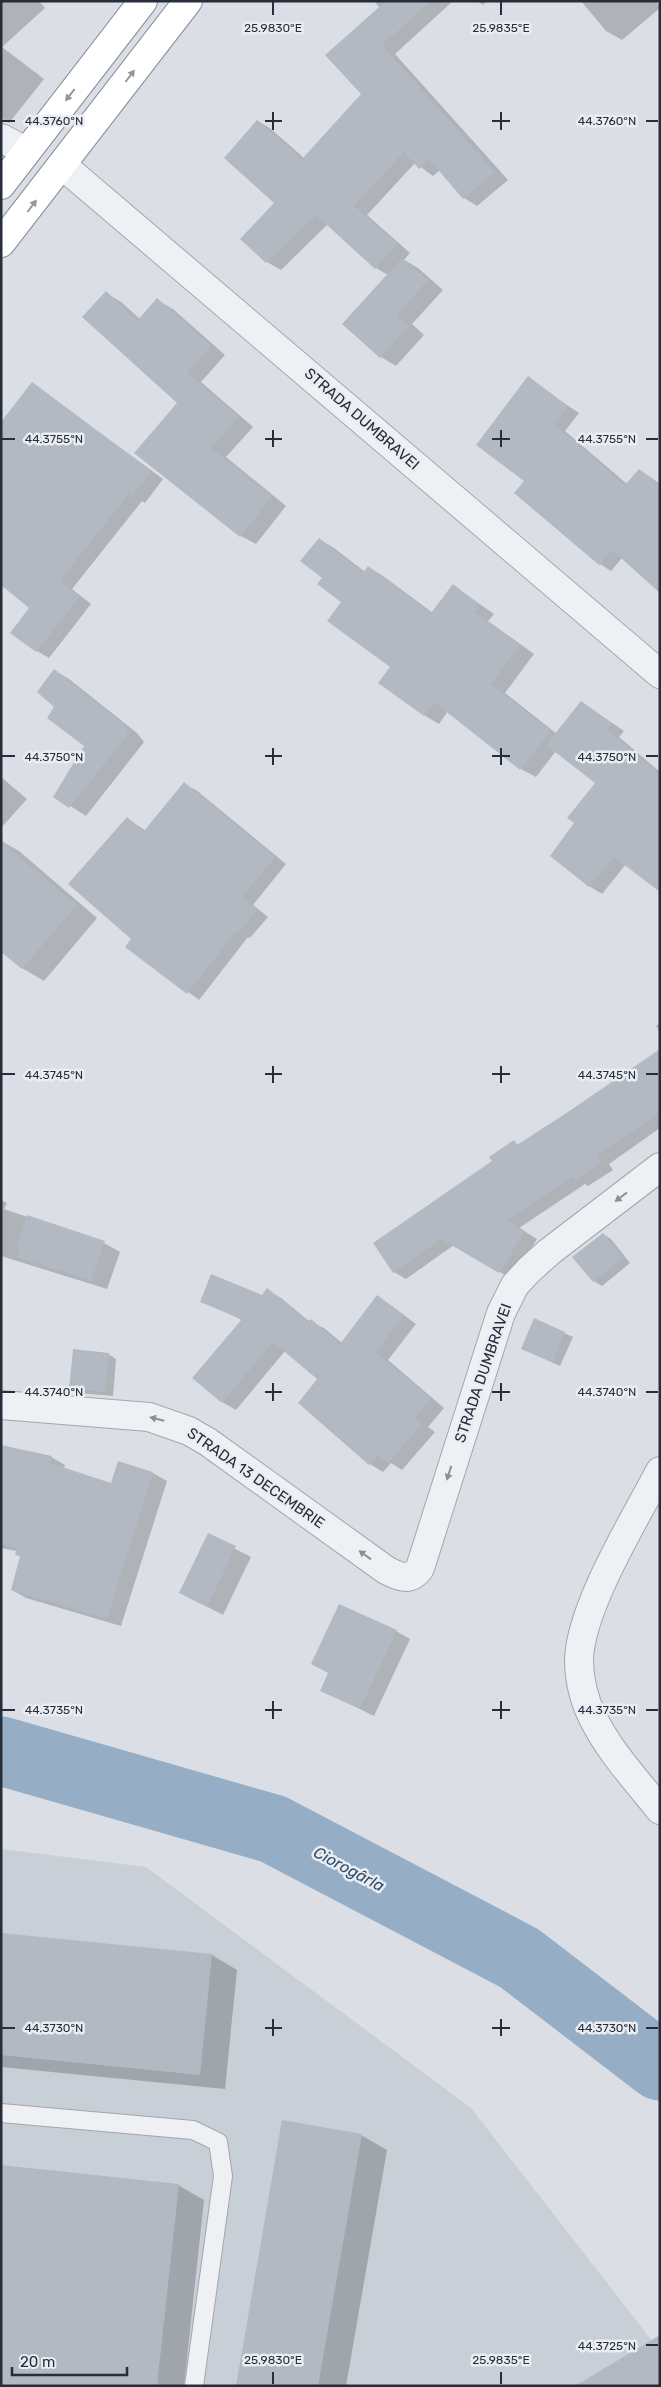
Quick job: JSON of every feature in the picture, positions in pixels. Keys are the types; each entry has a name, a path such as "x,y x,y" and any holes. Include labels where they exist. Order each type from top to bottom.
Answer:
{"highway":[{"path":"1,185 143,1"},
{"path":"1,244 188,1"}],"street":[{"path":"1,138 26,152"},
{"name":"STRADA DUMBRAVEI","path":"62,165 660,674"},
{"name":"STRADA DUMBRAVEI","path":"407,1578 414,1575 420,1568 501,1313 515,1285 549,1252 660,1167"},
{"name":"STRADA 13 DECEMBRIE","path":"1,1405 149,1417 189,1431 216,1447 386,1570 397,1576 407,1578"},
{"path":"660,1471 610,1567 588,1615 579,1658 581,1682 593,1719 614,1752 660,1810"}],"lane":[{"path":"1,2113 193,2130 218,2142 223,2176 194,2386"}],"shaded area":[{"path":"1,1849 146,1867 471,2108 660,2351 660,2386 1,2386"}],"building":[{"path":"386,1 431,1 382,45 495,172 463,199 429,159 419,169 404,152 354,206 398,244 375,269 316,215 266,263 240,239 274,203 224,158 257,120 302,159 361,94 325,55"},
{"path":"402,258 428,280 397,315 409,326 380,358 342,324"},
{"path":"106,291 137,321 157,298 211,346 187,373 239,417 211,448 272,496 240,537 134,453 177,403 82,317"},
{"path":"528,376 568,406 554,424 625,485 639,469 660,486 660,593 612,550 599,565 514,493 524,481 476,445"},
{"path":"32,382 151,471 132,497 129,494 60,581 80,596 36,652 10,633 29,608 1,585 1,422"},
{"path":"319,538 363,573 368,566 431,613 453,584 480,605 475,612 520,645 491,684 551,731 520,770 434,702 424,716 378,683 390,667 327,621 341,602 317,584 322,578 300,561"},
{"path":"54,669 121,722 129,733 69,808 53,797 84,746 47,718 54,707 37,692"},
{"path":"581,701 612,723 607,729 660,774 660,892 614,857 589,887 550,856 574,823 567,818 595,783 546,745"},
{"path":"184,782 275,857 242,897 257,910 238,933 236,931 187,994 125,947 131,939 68,884 127,817 144,831"},
{"path":"1,841 77,905 22,969 1,952"},
{"path":"660,1049 660,1112 597,1156 601,1163 575,1180 573,1177 508,1220 525,1231 499,1273 441,1239 393,1273 373,1243 492,1161 489,1157 514,1140 517,1145"},
{"path":"27,1215 105,1241 91,1281 17,1257 20,1248 16,1246"},
{"path":"603,1233 623,1258 593,1282 572,1257"},
{"path":"211,1274 262,1295 267,1288 308,1322 311,1319 340,1344 377,1295 404,1315 376,1352 431,1399 415,1418 422,1424 388,1463 378,1455 369,1465 298,1403 317,1379 273,1342 222,1403 192,1378 242,1319 200,1302"},
{"path":"534,1318 565,1332 552,1362 521,1349"},
{"path":"73,1349 109,1353 105,1392 69,1389"},
{"path":"1,1445 52,1456 50,1463 111,1483 118,1461 153,1472 107,1619 11,1590 20,1556 15,1555 17,1548 1,1544"},
{"path":"208,1533 236,1546 207,1607 179,1593"},
{"path":"339,1604 397,1630 360,1709 320,1691 328,1673 311,1664"},
{"path":"1,1933 212,1954 200,2075 1,2055"},
{"path":"282,2120 362,2134 318,2386 236,2386"},
{"path":"1,2165 179,2184 157,2386 1,2386"},
{"path":"660,2335 660,2386 575,2386"}],"waterway":[{"name":"Ciorogârla","path":"1,1751 273,1829 519,1958 660,2066"}]}
